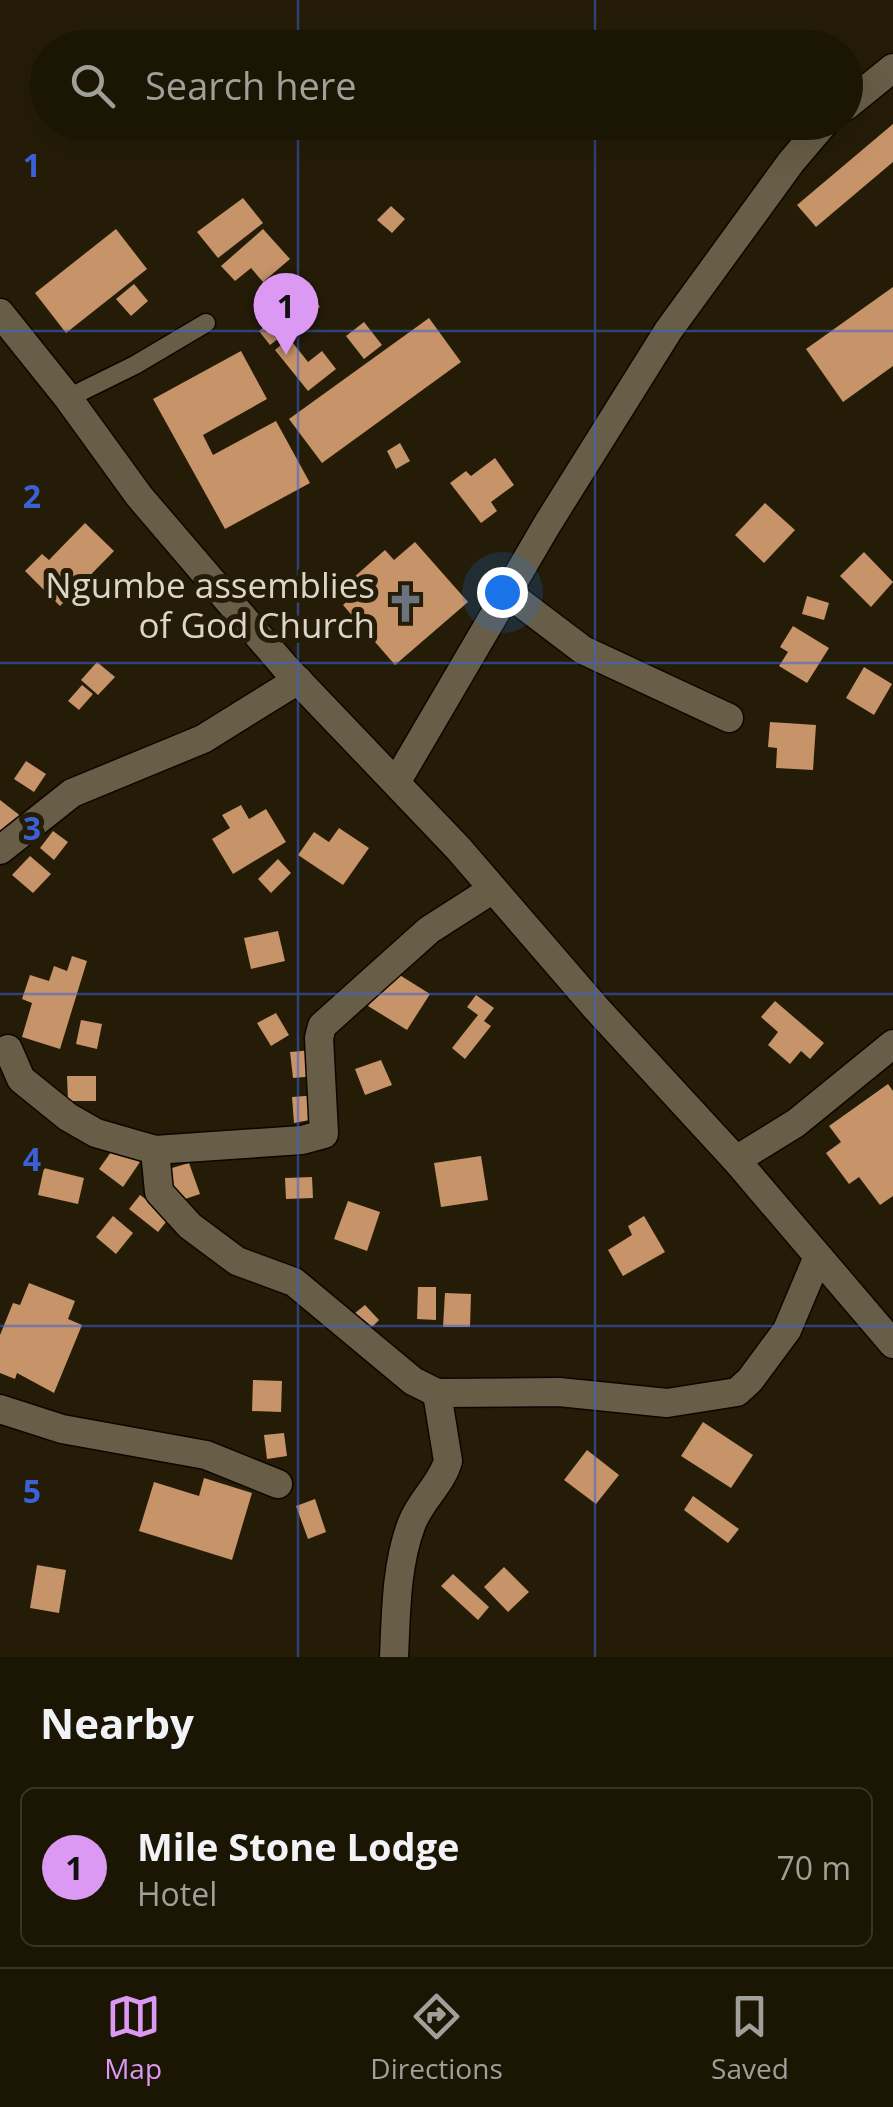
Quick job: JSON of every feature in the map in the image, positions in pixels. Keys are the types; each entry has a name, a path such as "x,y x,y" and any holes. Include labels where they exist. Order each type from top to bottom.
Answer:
{"street":[{"path":"863,92 893,68"},
{"path":"397,780 548,523 668,331 810,140"},
{"path":"0,313 139,496 298,680 397,780 596,1008 736,1160 893,1344"},
{"path":"509,594 583,650 730,718"},
{"path":"0,850 72,793 203,738 298,680"},
{"path":"8,1049 21,1079 68,1117 96,1133 155,1150 302,1140 324,1134 318,1038 322,1026 429,930 493,889"},
{"path":"736,1160 796,1123 893,1044"},
{"path":"155,1150 159,1192 190,1226 237,1261 294,1282 413,1381 437,1393 559,1392 667,1403 737,1392 787,1330 817,1258"},
{"path":"394,1657 396,1604 407,1537 422,1502 448,1461 437,1393"},
{"path":"0,1409 62,1429 206,1456 278,1484"}],"lane":[{"path":"68,398 206,324"}],"building":[{"path":"893,124 893,162 816,227 797,205"},
{"path":"243,198 263,223 218,258 197,232"},
{"path":"391,206 405,219 392,233 377,220"},
{"path":"116,229 147,269 66,333 35,293"},
{"path":"263,229 290,259 263,282 251,268 235,281 221,266"},
{"path":"134,284 148,301 131,316 116,299"},
{"path":"893,287 893,366 843,402 806,349"},
{"path":"309,292 320,307 270,345 259,331"},
{"path":"429,318 461,362 322,463 289,419"},
{"path":"364,322 382,345 364,359 346,336"},
{"path":"289,338 308,362 322,351 336,369 308,391 275,350"},
{"path":"241,351 267,399 203,435 213,455 276,421 310,483 225,529 153,399"},
{"path":"400,443 410,461 396,469 387,451"},
{"path":"495,458 514,485 491,502 497,511 481,523 450,483 466,471 471,476"},
{"path":"765,503 795,530 764,563 735,535"},
{"path":"85,523 114,551 60,606 25,571 42,554 49,560"},
{"name":"Ngumbe assemblies of God Church","path":"415,542 468,602 395,665 343,605 362,588 353,578 385,550 394,560"},
{"path":"864,552 893,582 871,607 840,576"},
{"path":"807,596 829,603 824,620 802,614"},
{"path":"793,626 829,648 807,683 779,666 788,652 780,647"},
{"path":"97,662 115,677 98,695 81,680"},
{"path":"864,667 892,684 874,715 846,698"},
{"path":"82,685 93,694 79,710 68,701"},
{"path":"770,722 816,725 813,770 776,768 777,748 768,747"},
{"path":"26,761 46,774 34,792 14,779"},
{"path":"0,800 22,817 0,841"},
{"path":"241,805 249,819 266,809 286,842 233,874 212,839 230,828 222,815"},
{"path":"339,828 369,848 343,885 298,855 314,832 329,842"},
{"path":"53,831 68,842 54,860 40,848"},
{"path":"30,856 51,874 33,893 12,875"},
{"path":"278,859 291,873 271,893 258,879"},
{"path":"278,931 285,961 251,969 244,938"},
{"path":"72,956 87,961 60,1049 22,1037 32,1003 22,999 30,975 49,981 54,966 67,971"},
{"path":"390,969 430,994 407,1030 368,1006"},
{"path":"476,995 494,1008 484,1021 491,1026 465,1059 452,1048 478,1015 467,1007"},
{"path":"775,1001 824,1043 810,1059 801,1051 790,1064 768,1045 778,1032 761,1017"},
{"path":"276,1013 289,1035 271,1046 257,1023"},
{"path":"81,1020 102,1024 97,1049 76,1044"},
{"path":"313,1050 316,1076 293,1078 290,1052"},
{"path":"381,1060 392,1085 365,1095 355,1069"},
{"path":"67,1076 96,1076 96,1101 68,1101"},
{"path":"888,1084 893,1091 893,1196 880,1205 859,1177 849,1184 826,1153 841,1142 829,1126"},
{"path":"318,1095 320,1118 294,1123 292,1097"},
{"path":"116,1145 140,1162 123,1187 99,1169"},
{"path":"481,1156 488,1200 441,1207 434,1163"},
{"path":"189,1163 200,1194 176,1202 165,1170"},
{"path":"44,1168 84,1178 78,1204 38,1195"},
{"path":"312,1177 313,1198 286,1199 285,1178"},
{"path":"140,1195 170,1217 158,1232 129,1209"},
{"path":"348,1201 380,1212 367,1251 334,1239"},
{"path":"113,1216 133,1233 116,1254 96,1237"},
{"path":"644,1216 665,1252 623,1276 608,1250 632,1235 628,1226"},
{"path":"29,1283 75,1301 68,1319 82,1325 54,1393 17,1373 15,1379 0,1373 0,1335 13,1303 20,1305"},
{"path":"418,1287 436,1287 436,1320 417,1319"},
{"path":"445,1293 471,1294 470,1327 443,1327"},
{"path":"365,1305 379,1320 370,1329 355,1313"},
{"path":"253,1380 282,1381 281,1412 252,1411"},
{"path":"703,1422 753,1455 731,1488 681,1456"},
{"path":"284,1433 287,1456 267,1459 264,1435"},
{"path":"587,1450 619,1475 596,1504 564,1480"},
{"path":"204,1478 252,1493 232,1560 139,1531 154,1482 199,1496"},
{"path":"693,1496 739,1529 728,1543 684,1510"},
{"path":"315,1499 326,1532 308,1539 296,1506"},
{"path":"37,1565 66,1570 59,1613 30,1608"},
{"path":"504,1567 529,1592 508,1612 484,1587"},
{"path":"453,1574 489,1607 478,1620 441,1586"}],"place":[{"name":"Mile Stone Lodge","path":"286,355"},
{"name":"Ngumbe assemblies of God Church","path":"405,604"}]}
